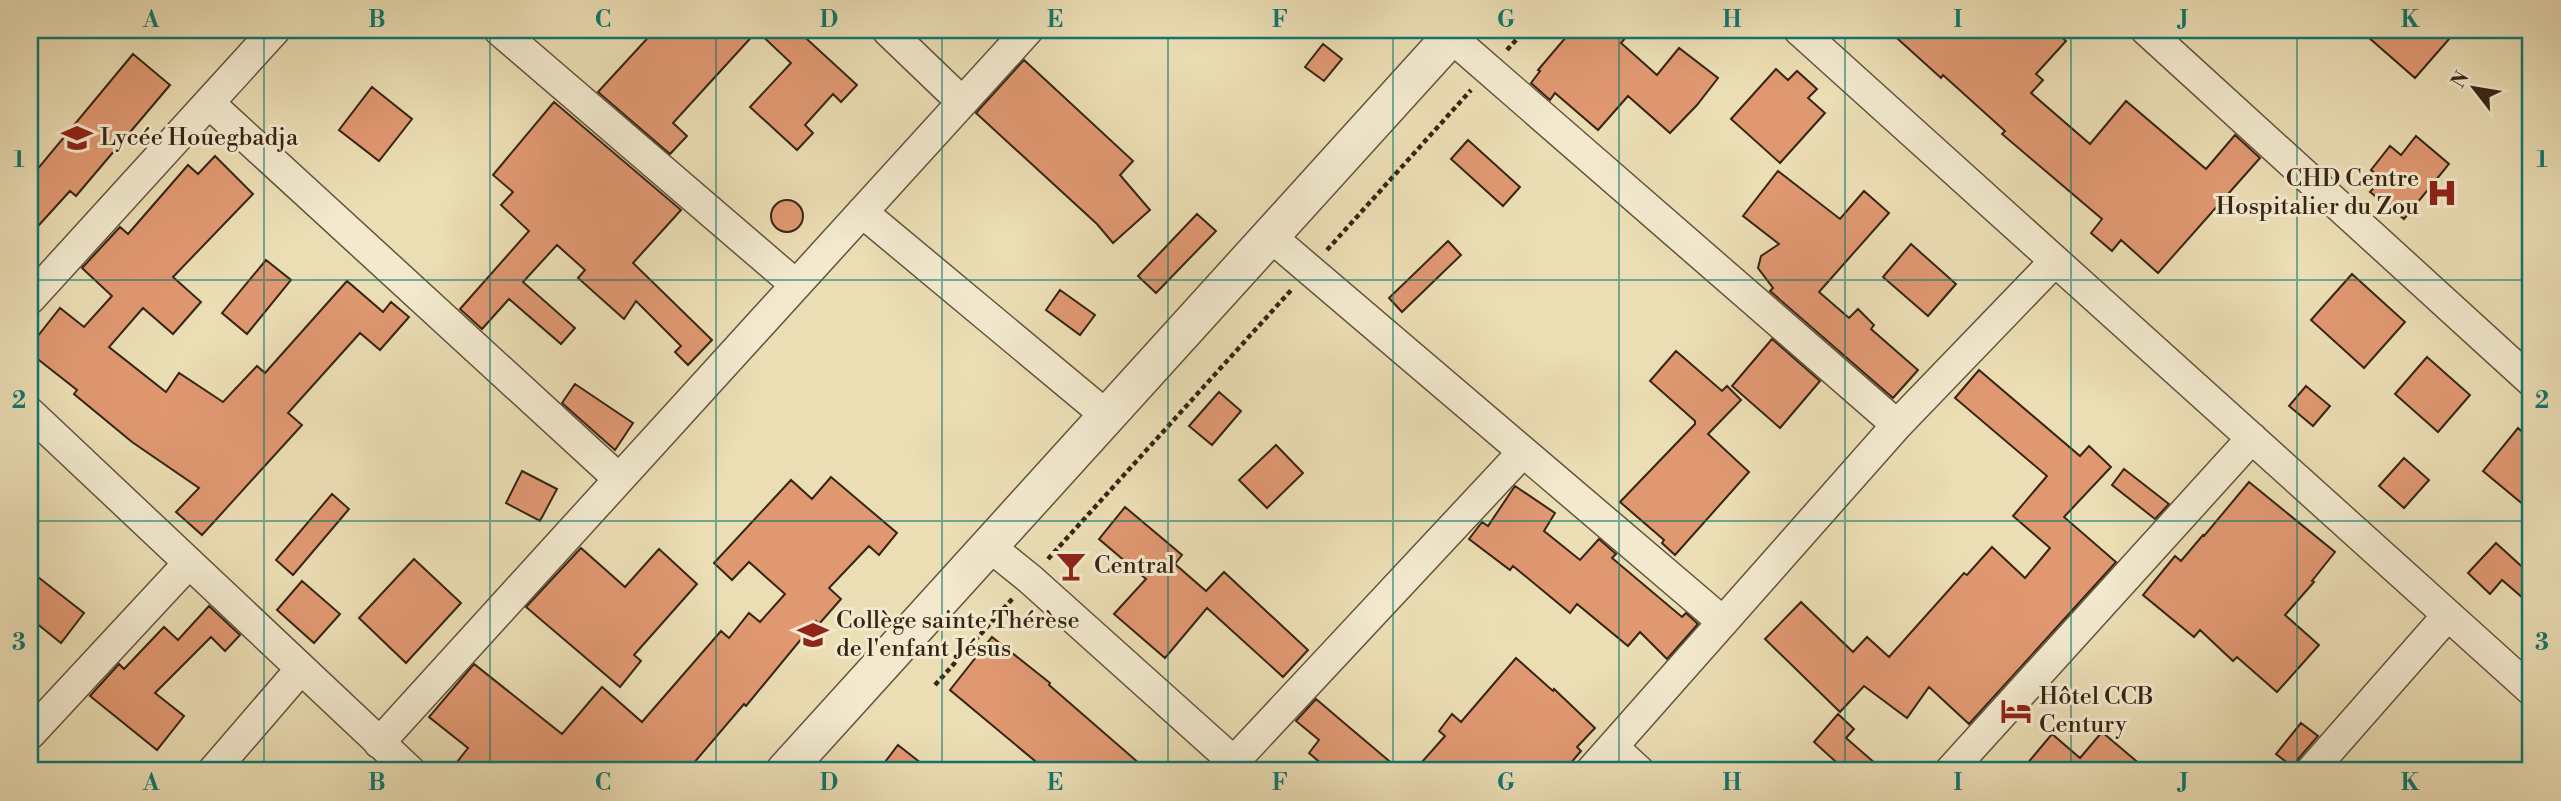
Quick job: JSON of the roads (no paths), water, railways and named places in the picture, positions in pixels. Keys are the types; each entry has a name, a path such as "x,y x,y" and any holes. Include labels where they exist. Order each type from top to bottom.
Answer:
{"street":[{"path":"30,299 275,30"},
{"path":"499,30 796,285"},
{"path":"887,30 962,102"},
{"path":"379,743 1028,30"},
{"path":"1799,30 2531,690"},
{"path":"2146,30 2531,380"},
{"path":"785,771 1454,34 1489,70 1897,425"},
{"path":"209,103 619,478"},
{"path":"862,212 1107,416"},
{"path":"1270,236 1723,622"},
{"path":"1591,771 1897,425 2055,261"},
{"path":"30,413 410,771"},
{"path":"1950,771 2252,438"},
{"path":"989,545 1030,579 1229,766 1523,452"},
{"path":"30,734 188,564"},
{"path":"2311,771 2448,615"},
{"path":"214,771 300,670"},
{"path":"1613,747 1639,771"}],"place":[{"name":"Lycée Houegbadja","path":"77,138"},
{"name":"CHD Centre Hospitalier du Zou","path":"2442,193"},
{"name":"Central","path":"1071,566"},
{"name":"Collège sainte Thérèse de l'enfant Jésus","path":"813,635"},
{"name":"Hôtel CCB Century","path":"2016,711"}]}
